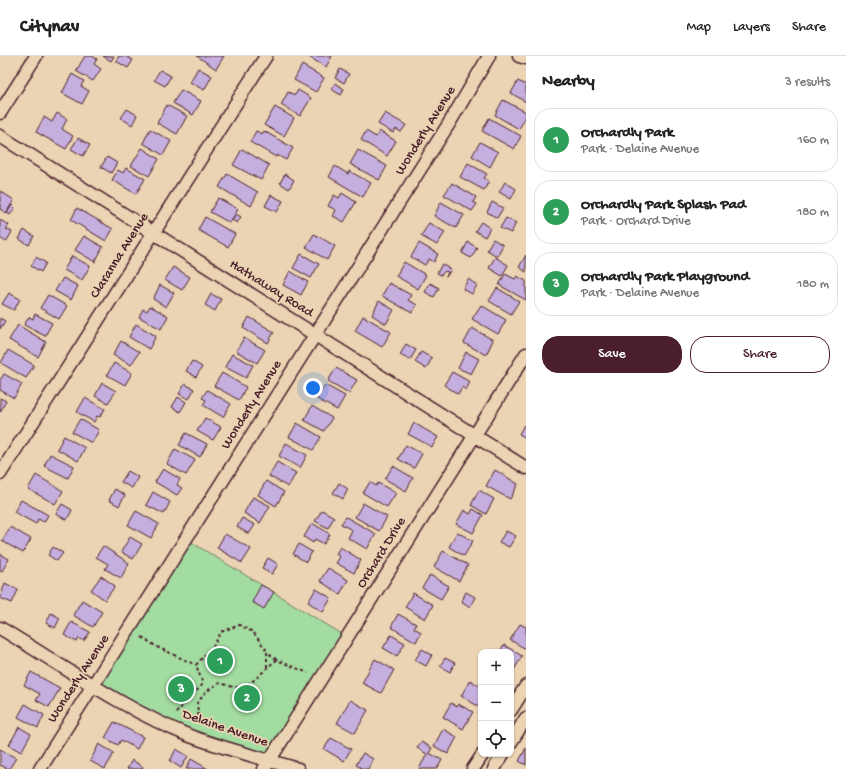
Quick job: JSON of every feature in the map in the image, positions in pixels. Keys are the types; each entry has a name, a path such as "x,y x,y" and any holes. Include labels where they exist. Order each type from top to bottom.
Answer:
{"street":[{"path":"0,113 36,56"},
{"name":"Claranna Avenue","path":"0,474 266,56"},
{"name":"Wonderly Avenue","path":"40,769 450,122 489,56"},
{"path":"519,56 526,58"},
{"name":"Hathaway Road","path":"0,136 526,468"},
{"name":"Orchard Drive","path":"266,765 526,354"},
{"name":"Delaine Avenue","path":"0,628 152,718 190,735 266,765 298,769"},
{"path":"514,705 526,686"},
{"path":"514,737 526,718"},
{"path":"473,769 481,757"},
{"path":"494,769 501,757"}],"path":[{"path":"196,665 214,645 221,632 239,625 253,632 267,650"},
{"path":"142,637 157,647 196,665 203,684 176,713"},
{"path":"267,666 267,652 277,660 308,673"},
{"path":"199,722 197,703 207,691 219,683 238,687 255,681 267,666 277,660"}],"green space":[{"path":"186,539 347,637 269,760 215,744 94,685"}],"building":[{"path":"85,56 92,56 97,59 94,64 101,69 93,81 76,71"},
{"path":"103,56 114,56 111,61"},
{"path":"119,56 125,56 133,60 128,68 116,61"},
{"path":"197,56 224,56 216,69"},
{"path":"307,56 332,56 326,67"},
{"path":"302,65 324,78 316,92 294,80"},
{"path":"198,68 212,76 204,90 190,82"},
{"path":"340,69 349,74 344,83 335,78"},
{"path":"160,70 171,76 165,86 154,80"},
{"path":"72,74 84,81 81,86 89,91 82,104 62,93"},
{"path":"518,81 526,85 526,102 511,93"},
{"path":"335,83 344,89 341,95 331,89"},
{"path":"181,90 201,101 193,115 173,103"},
{"path":"298,90 311,98 300,116 281,105 288,92 295,95"},
{"path":"503,100 526,112 526,116 519,129 495,115"},
{"path":"167,105 187,116 177,134 157,123"},
{"path":"275,107 294,118 284,136 264,125"},
{"path":"127,109 137,115 132,125 121,118"},
{"path":"57,113 67,119 62,129 73,136 66,149 36,132 44,117 52,122"},
{"path":"385,113 406,125 401,132 396,129 393,133 378,124"},
{"path":"489,118 521,136 514,149 482,131"},
{"path":"150,129 171,141 163,155 143,143"},
{"path":"256,131 262,134 264,131 293,148 286,160 277,155 276,157 250,142"},
{"path":"366,131 376,137 379,131 396,141 387,156 361,140"},
{"path":"78,138 90,145 83,156 71,149"},
{"path":"480,142 498,152 490,167 472,156"},
{"path":"142,148 159,159 149,176 131,166"},
{"path":"242,149 269,165 261,180 233,165"},
{"path":"358,150 387,166 379,180 350,164"},
{"path":"107,157 117,163 111,173 101,167"},
{"path":"468,163 487,174 484,178 489,181 484,190 460,177"},
{"path":"335,166 348,174 349,171 371,183 363,197 329,177"},
{"path":"126,168 145,179 136,194 112,180 118,170 123,173"},
{"path":"227,174 258,192 251,206 219,187"},
{"path":"285,174 294,180 289,189 280,183"},
{"path":"505,182 516,189 511,199 499,192"},
{"path":"452,183 476,197 473,202 477,204 472,211 444,195"},
{"path":"0,191 14,200 6,213 0,209"},
{"path":"342,193 356,202 344,222 333,216 336,210 328,206 334,195 339,198"},
{"path":"271,195 283,201 277,212 265,206"},
{"path":"218,198 238,209 230,223 210,212"},
{"path":"441,202 464,215 456,228 434,216"},
{"path":"492,202 503,208 497,218 487,212"},
{"path":"12,205 15,208 10,215 7,213"},
{"path":"77,208 113,229 106,241 71,220"},
{"path":"236,214 241,217 237,223 232,220"},
{"path":"205,217 235,234 228,247 198,230"},
{"path":"506,218 516,223 511,233 500,228"},
{"path":"0,220 9,225 6,229 12,232 6,242 0,238"},
{"path":"481,222 490,228 485,237 475,231"},
{"path":"429,223 445,232 437,245 421,236"},
{"path":"24,230 34,236 29,245 19,239"},
{"path":"314,234 335,246 327,260 306,247"},
{"path":"84,236 103,247 95,262 75,250"},
{"path":"493,239 503,245 497,256 487,250"},
{"path":"468,242 477,248 471,258 462,253"},
{"path":"419,243 438,254 434,262 429,259 425,265 411,257"},
{"path":"301,254 319,264 311,278 293,268"},
{"path":"526,255 526,272 519,267"},
{"path":"72,256 90,266 82,280 64,270"},
{"path":"36,257 46,263 41,272 31,266"},
{"path":"495,257 508,265 502,276 489,268"},
{"path":"404,262 426,275 418,289 396,276"},
{"path":"442,264 451,270 446,277 448,272 445,271 441,275 437,273"},
{"path":"173,267 190,277 182,290 165,280"},
{"path":"290,271 308,282 301,295 283,285"},
{"path":"505,274 515,279 517,276 526,281 526,300 499,285"},
{"path":"63,278 78,286 71,300 55,291"},
{"path":"468,279 477,285 472,294 463,289"},
{"path":"389,283 411,295 408,300 417,305 412,313 382,296"},
{"path":"430,283 439,288 434,297 425,292"},
{"path":"160,285 174,293 166,307 153,299"},
{"path":"497,288 519,301 511,314 489,301"},
{"path":"9,293 20,299 14,310 2,304"},
{"path":"211,294 221,299 215,311 205,305"},
{"path":"48,295 67,306 59,319 40,308"},
{"path":"379,301 394,310 386,324 372,315"},
{"path":"481,305 506,320 498,334 472,319"},
{"path":"150,306 168,316 161,329 139,317 143,309 147,311"},
{"path":"35,314 52,323 45,336 24,325 29,317 33,319"},
{"path":"363,316 391,332 382,347 355,331"},
{"path":"249,317 274,332 268,343 243,328"},
{"path":"0,318 5,321 0,329"},
{"path":"136,324 156,336 149,349 129,337"},
{"path":"18,325 46,342 38,357 9,340"},
{"path":"472,328 493,340 486,355 464,343"},
{"path":"244,338 265,350 257,363 236,351"},
{"path":"121,341 139,352 131,365 113,355"},
{"path":"406,344 416,350 410,360 400,355"},
{"path":"8,350 34,365 26,378 1,363"},
{"path":"421,352 432,358 426,369 415,362"},
{"path":"466,352 479,359 471,374 458,368"},
{"path":"232,354 253,365 246,378 225,367"},
{"path":"192,361 202,367 196,377 186,371"},
{"path":"114,363 132,373 125,385 107,375"},
{"path":"336,368 357,380 349,393 328,381"},
{"path":"452,372 470,382 466,390 462,387 458,394 444,385"},
{"path":"222,373 246,387 239,400 214,386"},
{"path":"4,374 22,384 14,398 0,390 0,380"},
{"path":"102,383 116,391 108,403 95,396"},
{"path":"185,384 194,389 189,399 179,394"},
{"path":"325,385 345,396 337,410 317,399"},
{"path":"207,390 231,404 223,417 203,405 206,400 202,398"},
{"path":"178,397 186,402 180,412 172,407"},
{"path":"0,398 6,401 0,412"},
{"path":"85,398 105,409 100,417 97,416 94,422 77,412"},
{"path":"312,406 332,418 324,431 304,420"},
{"path":"205,418 221,427 213,440 197,431"},
{"path":"80,419 99,430 92,443 72,432"},
{"path":"297,423 321,437 313,450 289,437"},
{"path":"414,423 438,437 432,447 408,434"},
{"path":"524,425 526,427 526,438 519,434"},
{"path":"186,433 207,444 200,457 179,445"},
{"path":"64,436 85,448 78,461 57,449"},
{"path":"286,443 307,455 300,468 279,456"},
{"path":"406,445 422,454 414,468 398,459"},
{"path":"175,449 195,460 186,475 167,464"},
{"path":"50,454 74,466 68,478 44,466"},
{"path":"277,462 296,473 288,487 269,476"},
{"path":"393,466 413,478 406,491 385,479"},
{"path":"163,469 180,479 177,485 182,488 177,495 155,482"},
{"path":"495,470 518,484 510,499 486,486"},
{"path":"128,471 138,477 132,488 121,482"},
{"path":"36,475 63,491 55,504 28,489"},
{"path":"266,481 284,492 276,506 258,495"},
{"path":"370,482 376,486 378,483 396,493 387,507 363,493"},
{"path":"339,483 348,489 343,499 333,493"},
{"path":"115,489 125,495 119,506 109,500"},
{"path":"479,490 494,499 486,514 471,505"},
{"path":"153,492 170,502 164,514 146,505"},
{"path":"253,497 270,506 260,523 244,513"},
{"path":"21,500 48,515 44,522 38,519 36,524 14,512"},
{"path":"363,503 387,517 379,531 355,517"},
{"path":"62,504 72,510 67,520 56,514"},
{"path":"473,509 483,515 473,533 456,524 464,510 470,514"},
{"path":"322,510 334,517 328,528 315,521"},
{"path":"136,511 159,524 151,538 128,525"},
{"path":"346,517 376,534 367,549 348,538 352,530 341,524"},
{"path":"242,518 255,525 249,534 237,527"},
{"path":"312,523 330,534 324,544 315,539 313,543 304,537"},
{"path":"10,527 31,539 23,553 2,541"},
{"path":"506,531 516,536 509,547 499,542"},
{"path":"457,532 473,541 464,556 449,547"},
{"path":"225,534 251,549 242,563 217,548"},
{"path":"130,537 142,544 133,559 121,552"},
{"path":"299,544 312,552 306,562 293,554"},
{"path":"103,546 129,563 121,578 105,569 108,564 96,557"},
{"path":"53,547 63,553 57,561 48,555"},
{"path":"340,547 361,560 354,573 336,563 340,557 336,554"},
{"path":"443,551 468,565 459,581 434,567"},
{"path":"0,554 9,559 2,571 0,570"},
{"path":"268,558 278,564 272,574 262,568"},
{"path":"328,568 348,580 340,594 320,581"},
{"path":"430,575 449,586 441,599 422,588"},
{"path":"101,576 115,586 105,600 91,590"},
{"path":"5,583 18,590 12,603 0,598"},
{"path":"261,585 274,592 264,609 252,602"},
{"path":"316,589 331,598 323,612 308,602"},
{"path":"466,592 475,597 470,607 461,601"},
{"path":"413,593 433,605 425,619 405,607"},
{"path":"82,600 102,612 93,627 73,615"},
{"path":"51,613 60,618 55,628 46,623"},
{"path":"398,614 416,624 414,628 421,632 416,642 391,627"},
{"path":"71,622 90,632 84,641 79,638 77,642 64,635"},
{"path":"520,624 526,627 526,649 510,640"},
{"path":"391,635 405,643 397,656 383,648"},
{"path":"504,645 511,649 501,649"},
{"path":"422,649 432,655 426,666 415,660"},
{"path":"514,651 522,656 514,670"},
{"path":"445,658 455,663 450,672 440,666"},
{"path":"375,659 394,670 381,693 362,683"},
{"path":"31,672 60,688 49,707 36,700 40,694 24,685"},
{"path":"470,680 478,685 478,706 461,696"},
{"path":"350,700 368,710 355,733 337,723"},
{"path":"451,703 457,707 458,704 473,712 463,729 443,717"},
{"path":"25,704 44,715 38,728 18,717"},
{"path":"114,722 143,737 137,749 121,740 118,745 105,738"},
{"path":"19,727 31,734 21,752 9,745"},
{"path":"443,729 457,737 448,754 434,746"},
{"path":"331,738 351,749 344,761 324,749"},
{"path":"421,742 432,748 429,753 442,760 437,769 419,769 427,754 417,748"},
{"path":"99,744 114,753 105,769 90,761"},
{"path":"526,748 526,765 519,761"},
{"path":"0,749 16,758 9,769 0,765"},
{"path":"176,749 188,756 181,768 170,761"},
{"path":"363,753 373,759 368,769 363,769 356,765"},
{"path":"191,759 208,769 186,769"},
{"path":"132,760 143,767 142,769 127,769"}],"place":[{"name":"Orchardly Park","path":"220,661"},
{"name":"Orchardly Park Playground","path":"181,689"},
{"name":"Orchardly Park Splash Pad","path":"247,698"}]}
